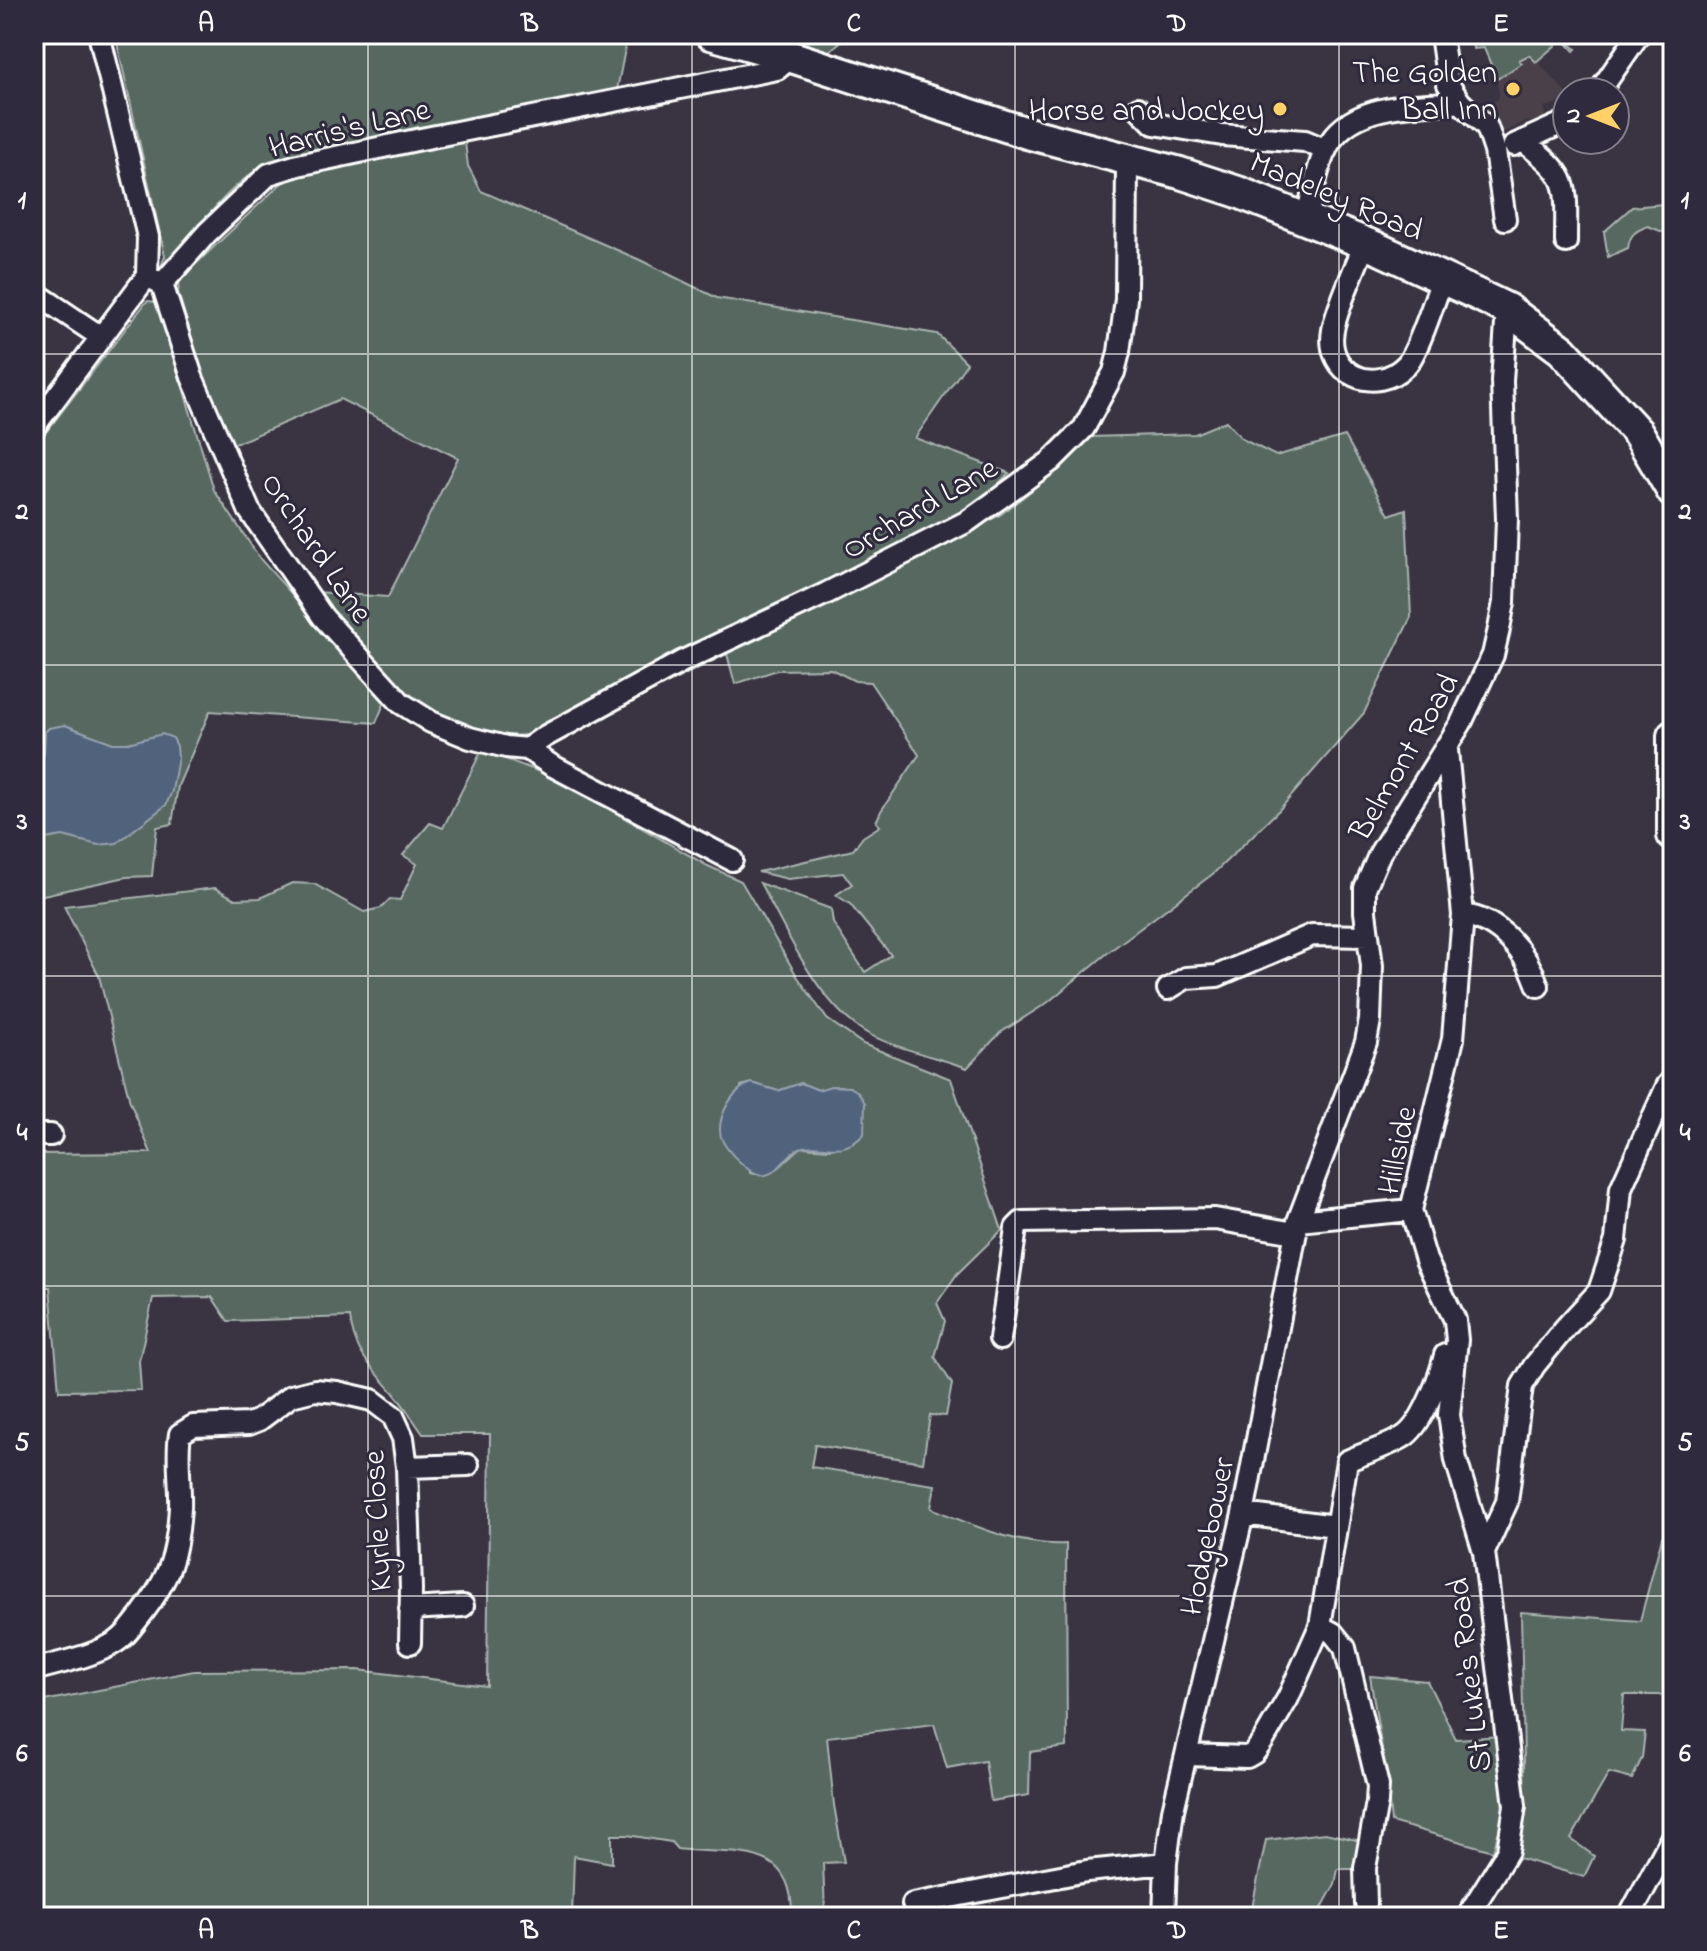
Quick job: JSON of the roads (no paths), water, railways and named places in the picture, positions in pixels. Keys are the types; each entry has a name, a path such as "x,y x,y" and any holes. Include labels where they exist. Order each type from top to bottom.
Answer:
{"main road":[{"name":"Madeley Road","path":"711,34 1027,133 1238,192 1365,243 1507,309 1562,350 1638,433 1673,492"},
{"path":"1673,736 1673,835"}],"street":[{"name":"Orchard Lane","path":"99,34 148,237 155,280 192,377 249,510 323,617 401,703 431,722 470,738 527,749 551,765 732,860"},
{"path":"1441,34 1448,84 1460,102 1487,127 1495,151 1505,219"},
{"path":"1610,76 1639,34"},
{"name":"Harris's Lane","path":"34,427 101,337 155,280 269,174 421,139 777,69 792,57"},
{"path":"1306,221 1326,150 1341,127 1378,111 1460,102"},
{"path":"1138,108 1154,124 1222,135 1305,141 1326,150"},
{"path":"1495,151 1551,128"},
{"path":"1523,141 1549,161 1563,178 1566,242"},
{"name":"Orchard Lane","path":"527,749 683,661 827,593 968,521 1062,450 1084,428 1114,372 1119,352 1126,299 1127,159"},
{"path":"1365,243 1333,330 1333,354 1345,371 1359,379 1378,380 1393,375 1408,363 1442,280"},
{"path":"34,292 101,337"},
{"name":"Belmont Road","path":"1297,1227 1366,1042 1372,966 1363,894 1373,869 1429,773 1447,750 1493,655 1504,602 1507,519 1502,381 1507,309"},
{"name":"Hillside","path":"1447,750 1463,915 1453,1039 1411,1210 1426,1260 1455,1320 1457,1340 1449,1415 1456,1460 1484,1552"},
{"path":"1463,915 1477,917 1503,933 1531,966 1538,986"},
{"path":"1168,989 1186,978 1217,976 1312,935 1368,936"},
{"name":"St Luke's Road","path":"1467,1917 1508,1851 1515,1806 1484,1552 1507,1502 1522,1386 1534,1366 1599,1291 1616,1240 1621,1188 1667,1086 1673,1079"},
{"path":"1000,1339 1016,1228 1022,1222 1215,1219 1297,1227 1411,1210"},
{"name":"Hodgebower","path":"1164,1917 1166,1863 1173,1810 1243,1514 1297,1227"},
{"path":"1188,1755 1237,1758 1254,1753 1288,1698 1320,1626 1347,1461 1406,1435 1417,1421 1441,1375 1450,1329 1455,1320"},
{"name":"Kyrle Close","path":"34,1670 117,1642 162,1587 171,1569 177,1542 181,1487 180,1434 193,1426 249,1424 291,1396 315,1390 372,1400 393,1416 403,1438 407,1467 410,1643"},
{"path":"407,1467 468,1465"},
{"path":"1243,1514 1335,1526"},
{"path":"410,1609 463,1606"},
{"path":"1320,1626 1333,1633 1345,1648 1375,1768 1377,1802 1365,1868 1366,1904"},
{"path":"1629,1917 1673,1835"},
{"path":"913,1904 1087,1871 1166,1863"}],"water":[{"path":"65,725 113,743 128,743 162,734 173,738 177,746 172,791 166,805 117,843 98,845 63,836 34,841 34,775 44,754 45,732 49,728"},
{"path":"752,1083 778,1091 801,1083 818,1090 831,1086 850,1087 858,1092 865,1103 864,1134 855,1142 839,1148 800,1148 771,1173 760,1175 740,1162 728,1149 720,1129 728,1104 738,1091"}],"place":[{"name":"The Golden Ball Inn","path":"1513,89"},
{"name":"Horse and Jockey","path":"1280,109"}]}
